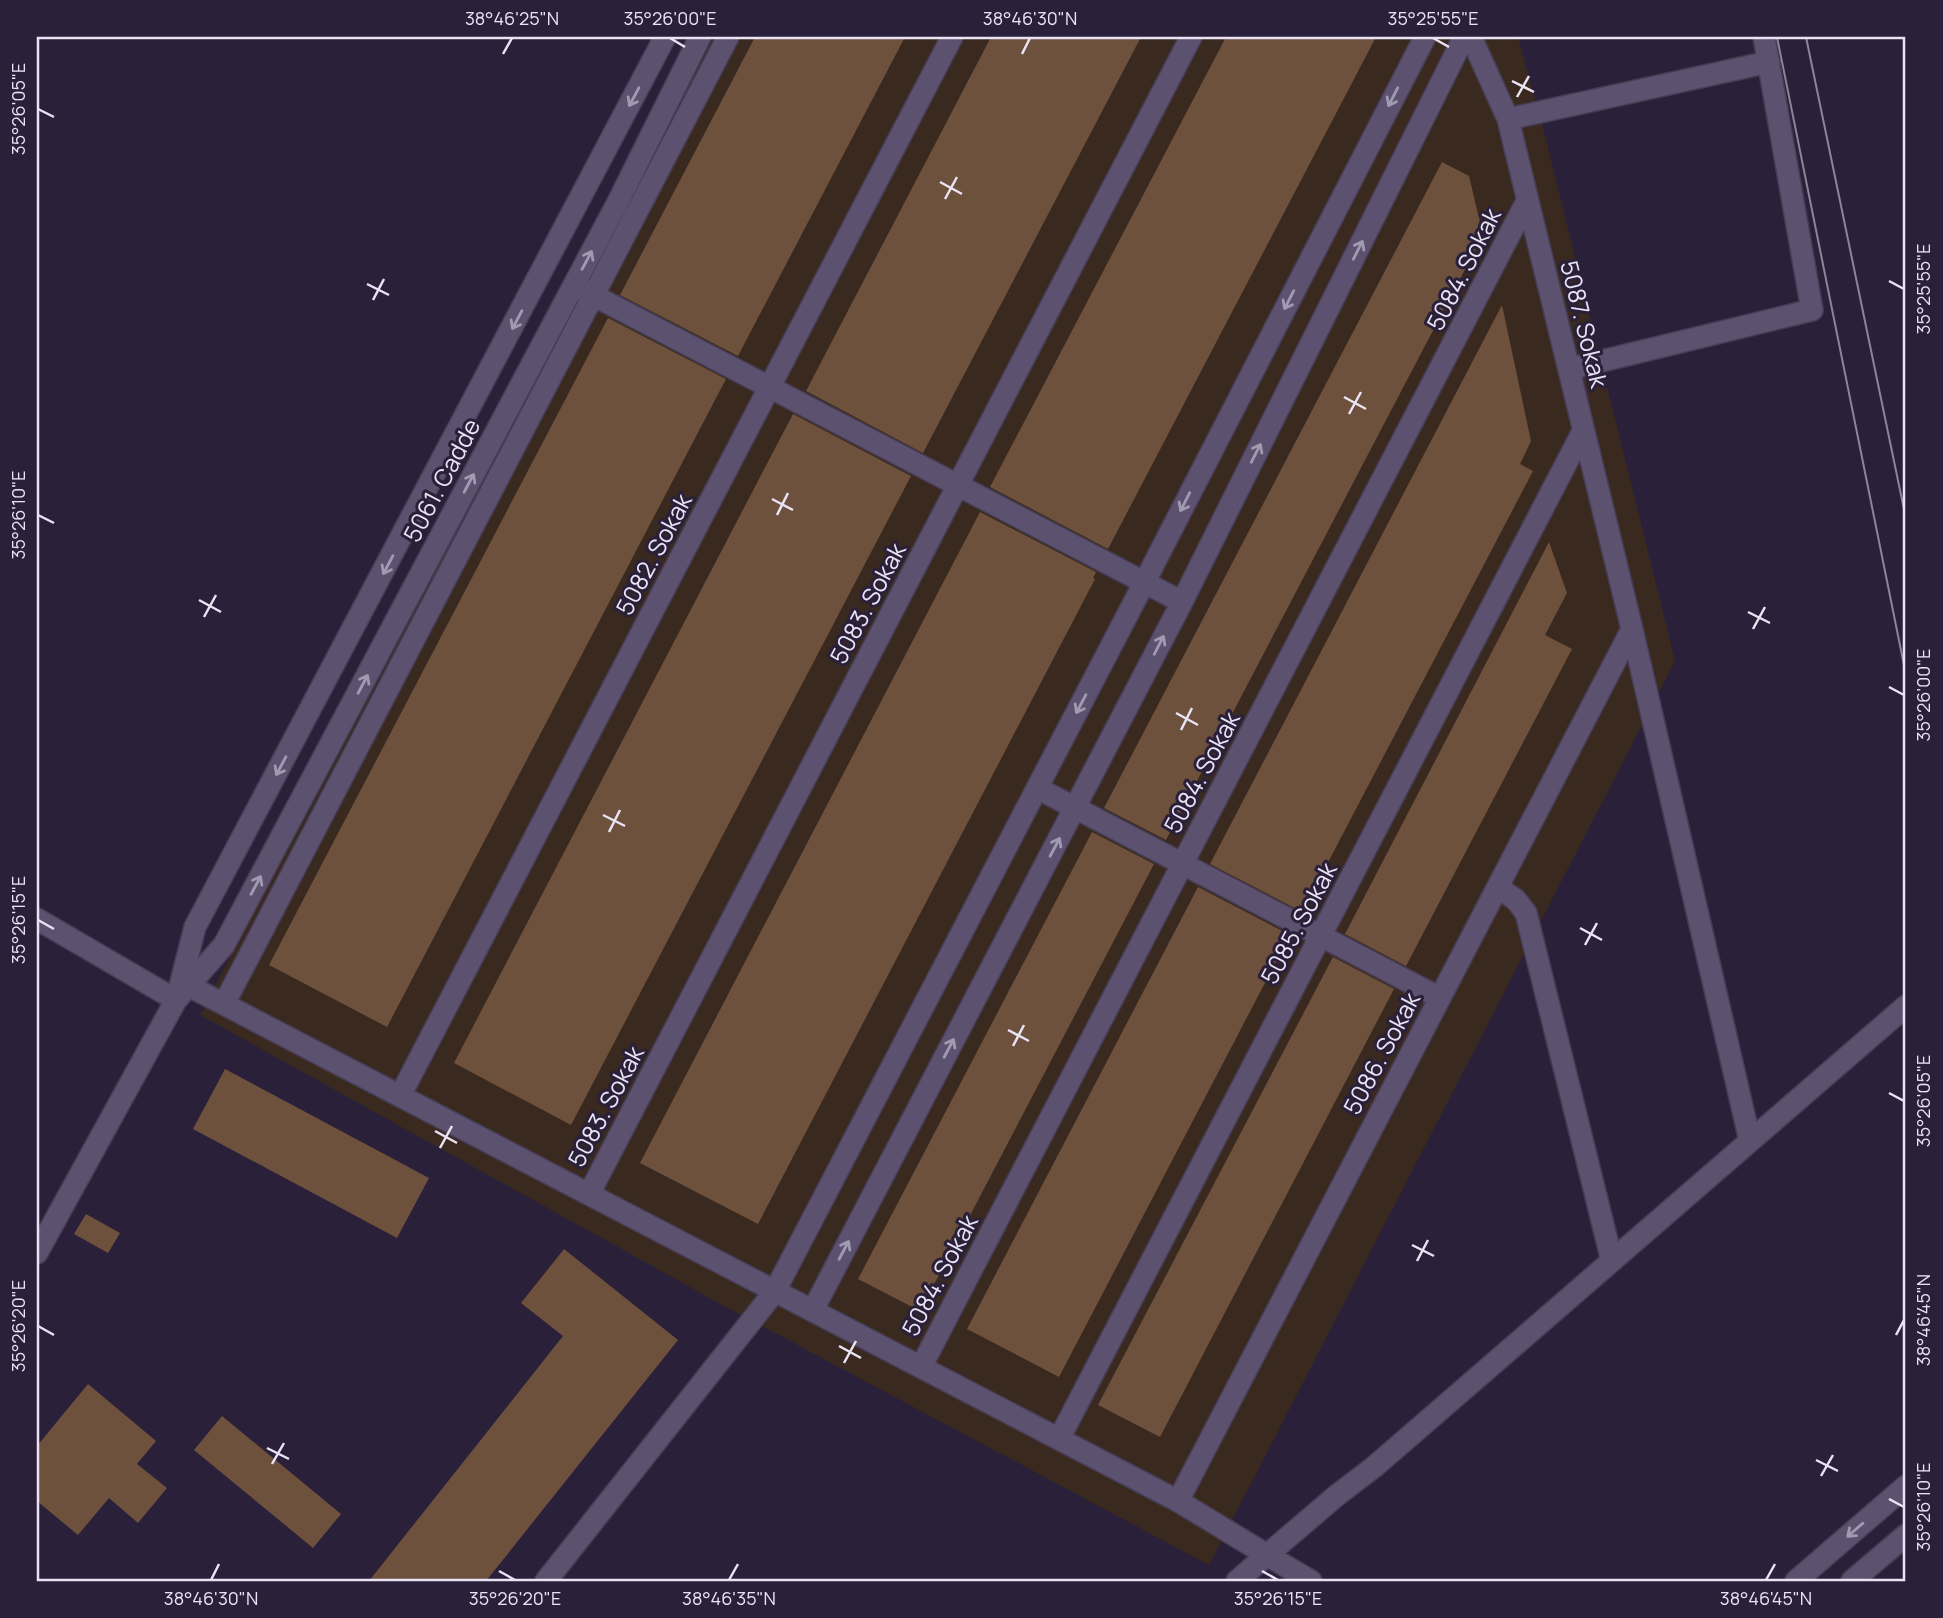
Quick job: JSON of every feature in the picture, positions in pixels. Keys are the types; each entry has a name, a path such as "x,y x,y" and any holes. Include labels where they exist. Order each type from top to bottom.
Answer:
{"street":[{"name":"5061. Cadde","path":"183,993 195,927 665,37"},
{"name":"5061. Cadde","path":"183,993 224,945 574,286 700,37"},
{"path":"224,1004 728,37"},
{"name":"5082. Sokak","path":"400,1096 952,37"},
{"name":"5083. Sokak","path":"589,1194 1191,37"},
{"path":"546,1581 775,1291 1425,37"},
{"path":"813,1311 1182,602 1464,37"},
{"name":"5087. Sokak","path":"1471,37 1508,119 1632,629 1750,1142"},
{"path":"1569,369 1812,310 1764,37"},
{"path":"1508,119 1769,62"},
{"name":"5084. Sokak","path":"920,1367 1527,201"},
{"path":"574,286 1182,602"},
{"name":"5085. Sokak","path":"1059,1439 1583,431"},
{"name":"5086. Sokak","path":"1178,1501 1632,629"},
{"path":"1037,788 1440,998"},
{"path":"1497,887 1516,900 1526,913 1612,1261"},
{"path":"37,919 183,993 224,1004 1178,1501 1311,1581"},
{"path":"37,1253 183,993"},
{"path":"1237,1581 1374,1467 1906,1006"},
{"path":"1796,1581 1906,1486"},
{"path":"1853,1581 1906,1535"}],"shaded area":[{"path":"707,37 1518,37 1675,661 1209,1565 715,1301 200,1015"}],"building":[{"path":"755,37 905,37 738,356 620,295"},
{"path":"991,37 1141,37 923,453 806,391"},
{"path":"1226,37 1376,37 1108,549 990,487"},
{"path":"1442,162 1469,176 1483,235 1166,840 1104,808"},
{"path":"1502,305 1531,441 1520,464 1533,471 1302,912 1210,864"},
{"path":"608,318 726,379 387,1027 269,965"},
{"path":"793,414 911,476 571,1125 454,1063"},
{"path":"980,512 1096,572 1093,578 1095,579 758,1224 640,1163"},
{"path":"1549,542 1567,593 1545,635 1572,649 1406,966 1345,934"},
{"path":"1092,832 1154,864 920,1311 858,1279"},
{"path":"1198,887 1290,935 1059,1377 967,1329"},
{"path":"1333,957 1394,989 1160,1437 1098,1405"},
{"path":"225,1069 429,1178 397,1238 193,1129"},
{"path":"86,1214 120,1233 108,1253 74,1234"},
{"path":"564,1249 678,1340 486,1581 369,1581 563,1336 521,1303"},
{"path":"88,1384 156,1441 137,1464 167,1488 138,1523 109,1498 78,1535 37,1501 37,1446"},
{"path":"222,1416 341,1514 313,1548 194,1450"}],"tram line":[{"path":"1777,37 1906,675"},
{"path":"1806,37 1906,519"}]}
